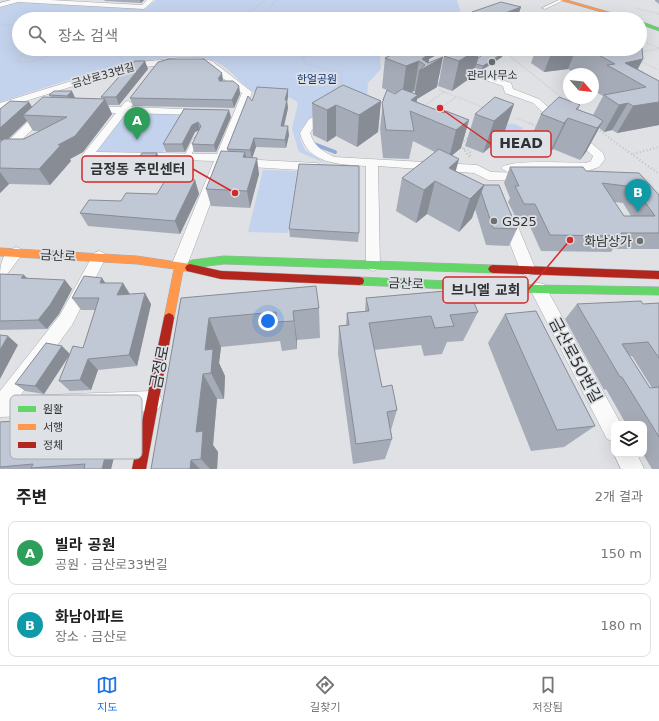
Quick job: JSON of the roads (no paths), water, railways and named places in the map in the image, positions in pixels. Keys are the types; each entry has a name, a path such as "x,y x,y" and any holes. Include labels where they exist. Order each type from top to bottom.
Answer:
{"street":[{"path":"0,4 15,0 144,7 151,0"},
{"path":"562,0 606,12"},
{"path":"647,25 659,30"},
{"name":"금산로33번길","path":"0,106 130,66 160,62 200,61 216,66 247,92 235,113 201,218 179,266"},
{"path":"151,74 160,62"},
{"path":"425,87 451,71 461,70 508,85 508,91 536,101 567,130 599,155 599,159 595,164 587,167 542,165 489,170 482,173"},
{"path":"133,98 88,155 187,157 220,160 372,166 482,173 597,177"},
{"path":"0,106 52,108 0,155"},
{"path":"78,108 208,112"},
{"path":"340,109 319,116 308,126 305,132 310,146 319,154 332,160 372,166"},
{"name":"금산로","path":"372,166 373,265"},
{"path":"482,173 495,191"},
{"path":"501,204 528,270"},
{"name":"금산로","path":"0,252 137,260 179,266 221,276 538,289 659,291"},
{"path":"0,273 16,253"},
{"name":"금산로","path":"0,407 66,320 99,257"},
{"name":"금산로","path":"179,266 224,260 659,276"},
{"name":"금정로","path":"142,453 179,266"},
{"name":"금산로50번길","path":"538,289 611,426"},
{"path":"142,401 152,401"},
{"path":"0,407 10,407"},
{"path":"627,457 633,469"},
{"name":"금정로","path":"139,469 141,459"}],"lane":[{"path":"544,8 562,0"},
{"path":"461,70 475,60"},
{"path":"187,157 199,133"}],"waterway":[{"path":"314,144 335,152"}],"place":[{"name":"관리사무소","path":"492,62"},
{"name":"HEAD","path":"440,108"},
{"name":"빌라 공원","path":"137,140"},
{"name":"금정동 주민센터","path":"235,193"},
{"name":"화남아파트","path":"638,212"},
{"name":"GS25","path":"494,221"},
{"name":"브니엘 교회","path":"570,240"},
{"name":"화남상가","path":"640,241"}],"park label":[{"name":"한얼공원","path":"317,79"}]}
